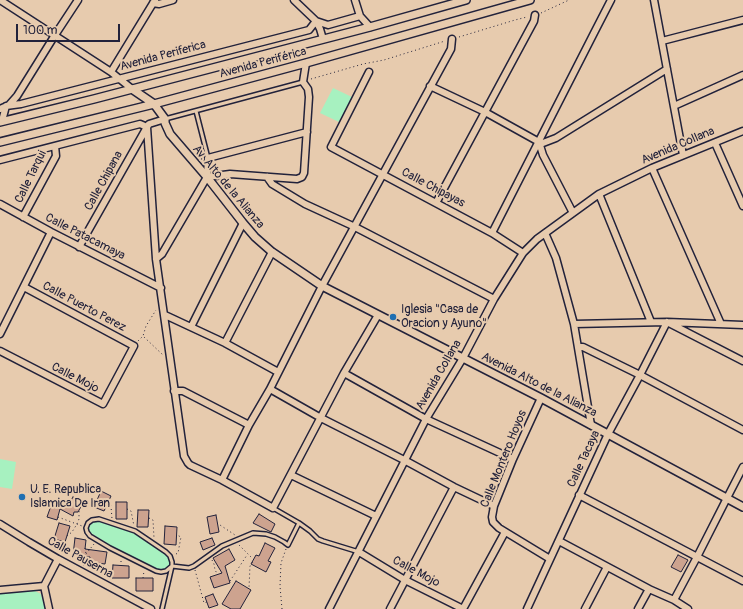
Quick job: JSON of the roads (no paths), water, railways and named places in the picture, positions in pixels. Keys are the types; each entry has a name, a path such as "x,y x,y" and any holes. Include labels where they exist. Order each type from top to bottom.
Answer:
{"street":[{"path":"2,0 111,72 132,89"},
{"path":"1,122 3,108 17,96 54,35 78,0"},
{"path":"111,72 154,2 159,4 173,0"},
{"path":"294,0 316,21 323,40"},
{"path":"355,0 360,16 370,27"},
{"name":"Avenida Periférica","path":"1,122 323,40 466,0"},
{"name":"Avenida Periférica","path":"0,142 154,104 530,0"},
{"path":"492,233 611,0"},
{"path":"654,0 683,155"},
{"path":"436,202 534,21 535,15"},
{"path":"316,21 328,25 360,16"},
{"path":"662,40 743,20"},
{"name":"Avenida Periferica","path":"3,108 309,30 316,21"},
{"path":"222,480 249,425 270,389 322,286 450,49 452,39"},
{"path":"206,177 230,174 297,179 302,177 304,173 309,97 308,89 303,82 306,63"},
{"path":"430,86 485,112 543,143 556,138 667,69"},
{"name":"Calle Chipayas","path":"368,72 331,147 436,202 492,233 523,253"},
{"path":"674,106 743,76"},
{"name":"Av. Alto de la Alianza","path":"132,89 154,104 164,119 170,134 255,237 272,252 322,286"},
{"path":"147,127 149,124 164,119"},
{"path":"0,160 140,124 147,127"},
{"path":"147,127 156,259 185,460 190,465 222,480 273,508 344,373 378,315"},
{"name":"Calle Chipana","path":"79,246 147,127"},
{"name":"Avenida Collana","path":"329,609 376,516 406,461 426,419 463,358 494,299 523,253 537,239 599,194 652,168 715,143 743,130"},
{"path":"156,259 162,254 206,177 208,158 307,132"},
{"path":"539,142 543,155 573,213"},
{"path":"715,143 743,206"},
{"name":"Calle Tarqui","path":"23,217 56,156 55,146"},
{"path":"652,168 721,324"},
{"path":"267,177 272,184 305,204 355,227 494,299"},
{"path":"599,194 651,322"},
{"name":"Calle Patacamaya","path":"0,204 160,288"},
{"path":"191,326 243,223"},
{"path":"0,334 51,232"},
{"path":"545,233 556,258 574,324 591,424"},
{"path":"225,343 272,252"},
{"name":"Avenida Alto de la Alianza","path":"322,286 591,424 743,507"},
{"name":"Calle Puerto Perez","path":"24,287 134,346"},
{"path":"165,315 225,343 278,372"},
{"path":"667,322 743,361"},
{"path":"574,324 667,322 743,325"},
{"name":"Calle Tacaya","path":"527,609 608,434 667,322"},
{"name":"Calle Mojo","path":"0,351 103,404 134,346"},
{"path":"578,347 583,347 640,375 743,430"},
{"path":"344,373 426,419 513,459"},
{"path":"270,389 321,418 454,487 494,506"},
{"path":"174,391 183,391 249,425"},
{"name":"Calle Montero Hoyos","path":"505,532 498,528 493,522 492,513 513,459 541,398"},
{"path":"674,600 743,467"},
{"path":"291,474 376,516"},
{"path":"390,609 454,487"},
{"path":"579,495 743,581"},
{"name":"Calle Pauserna","path":"0,524 58,559 151,609"},
{"path":"463,609 505,532 550,559"},
{"path":"559,541 649,589 674,600 688,609"},
{"name":"Calle Mojo","path":"359,552 405,580 463,609"},
{"path":"49,609 44,586 58,559"},
{"path":"585,609 607,567"},
{"path":"0,590 44,586"},
{"path":"638,609 649,589"}],"lane":[{"path":"164,119 303,82"},
{"path":"196,111 208,158"},
{"path":"273,508 299,523 318,539 359,552"},
{"path":"162,609 172,566 170,556 134,531 99,519 92,520 86,528 90,536 110,548 161,572 166,571 172,566 188,568 194,566 222,546 253,533 266,534 275,537 288,545 299,523"}],"place":[{"name":"Iglesia \"Casa de Oracion y Ayuno\"","path":"393,317"},
{"name":"U. E. Republica Islamica De Iran","path":"22,497"}]}
